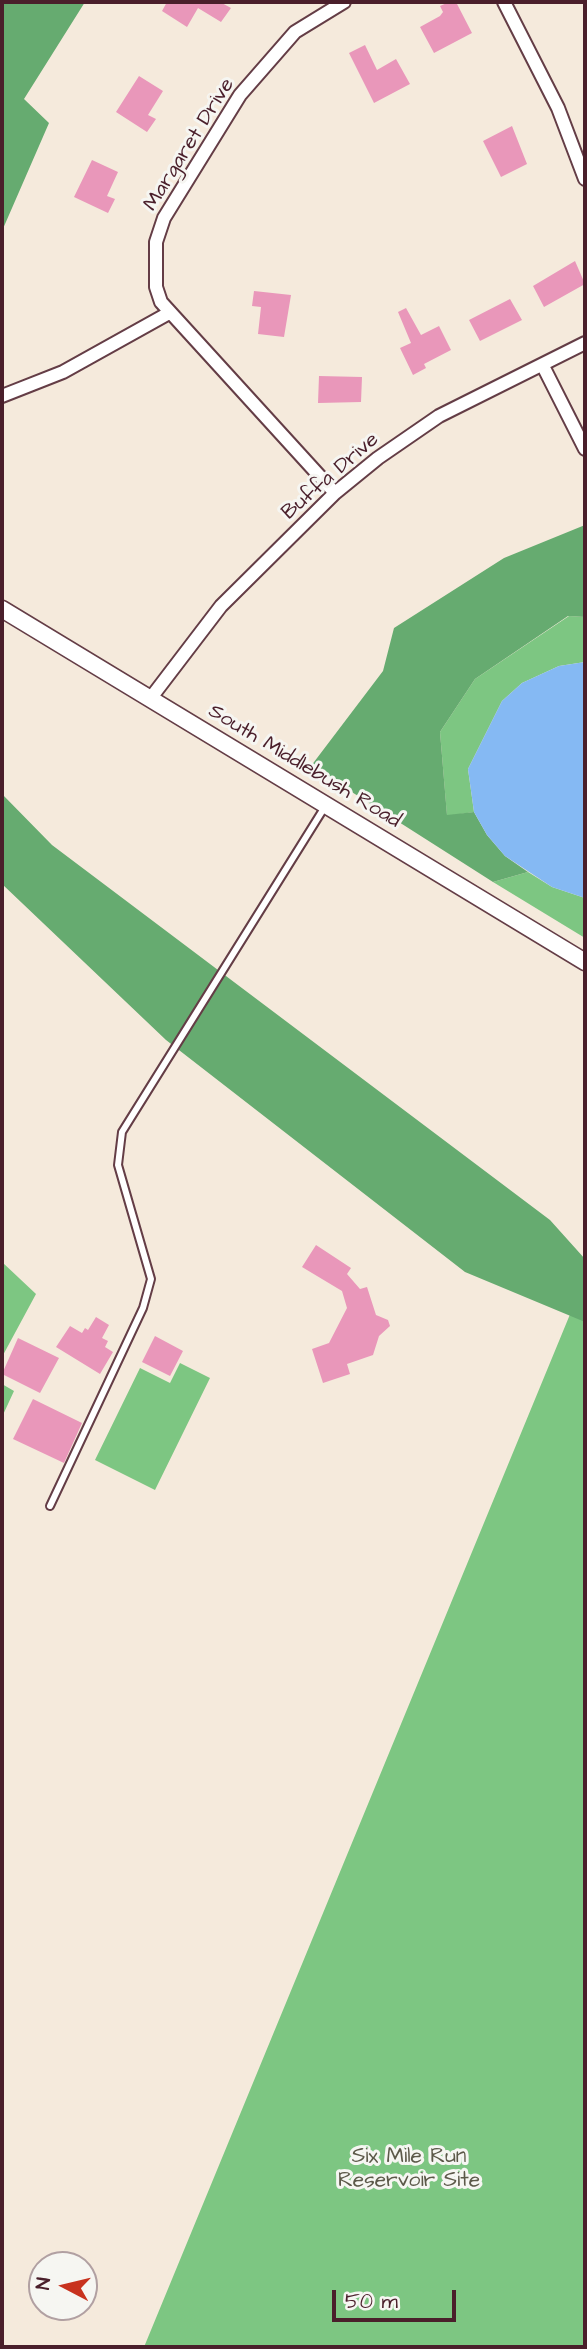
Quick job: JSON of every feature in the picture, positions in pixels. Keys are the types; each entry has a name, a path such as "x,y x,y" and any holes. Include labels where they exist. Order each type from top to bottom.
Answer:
{"street":[{"name":"Margaret Drive","path":"335,493 161,302 156,287 156,242 164,218 240,95 295,32 344,2"},
{"path":"504,2 558,108 585,179"},
{"path":"2,396 63,372 169,313"},
{"name":"Buffa Drive","path":"150,699 221,606 335,493 378,458 439,416 585,343"},
{"path":"543,366 585,449"},
{"name":"South Middlebush Road","path":"2,608 585,962"}],"lane":[{"path":"50,1506 143,1308 151,1279 118,1165 122,1132 327,804"}],"green space":[{"path":"2,2 85,2 24,99 49,123 2,231"},
{"path":"585,525 585,617 568,616 475,679 440,732 447,815 474,812 487,835 505,856 528,872 493,882 311,766 383,671 394,628 504,558"},
{"path":"569,616 585,617 585,662 559,666 522,683 502,701 468,769 474,812 447,816 440,732 475,679"},
{"path":"2,794 52,845 550,1220 585,1259 585,1322 465,1272 166,1040 2,884"},
{"path":"528,872 552,887 585,898 585,938 493,882"},
{"path":"2,1262 36,1294 2,1357"},
{"name":"Six Mile Run Reservoir Site","path":"585,1278 585,2347 144,2347"},
{"path":"180,1363 210,1378 155,1490 95,1460 140,1368 170,1383"},
{"path":"2,1384 14,1391 2,1417"}],"water":[{"path":"585,662 585,898 552,887 505,856 487,835 474,812 468,769 502,701 522,683 559,666"}],"building":[{"path":"167,2 220,2 231,8 221,22 198,8 187,27 162,11"},
{"path":"456,2 472,33 434,53 420,27 440,16 443,12 440,6"},
{"path":"365,45 377,70 396,59 410,84 374,103 349,53"},
{"path":"139,76 163,91 148,115 156,119 147,132 116,112"},
{"path":"512,126 527,164 501,177 483,141"},
{"path":"92,160 118,172 107,196 115,199 108,213 74,197"},
{"path":"575,261 585,284 544,307 533,286"},
{"path":"254,291 291,295 284,337 258,334 261,307 252,306"},
{"path":"510,299 522,320 480,341 469,320"},
{"path":"406,308 421,335 439,326 451,350 424,364 426,368 413,375 400,348 411,343 398,312"},
{"path":"319,376 362,377 361,402 318,403"},
{"path":"316,1245 351,1268 347,1274 360,1289 367,1287 376,1315 388,1320 390,1326 379,1336 373,1355 347,1364 350,1374 323,1383 312,1349 329,1343 347,1308 342,1291 302,1267"},
{"path":"96,1317 109,1325 102,1338 108,1341 105,1347 113,1352 100,1374 56,1347 70,1326 82,1333 85,1328 88,1330"},
{"path":"155,1336 183,1351 170,1376 142,1362"},
{"path":"18,1338 59,1358 40,1393 2,1374"},
{"path":"33,1399 82,1423 64,1463 13,1439"}]}
